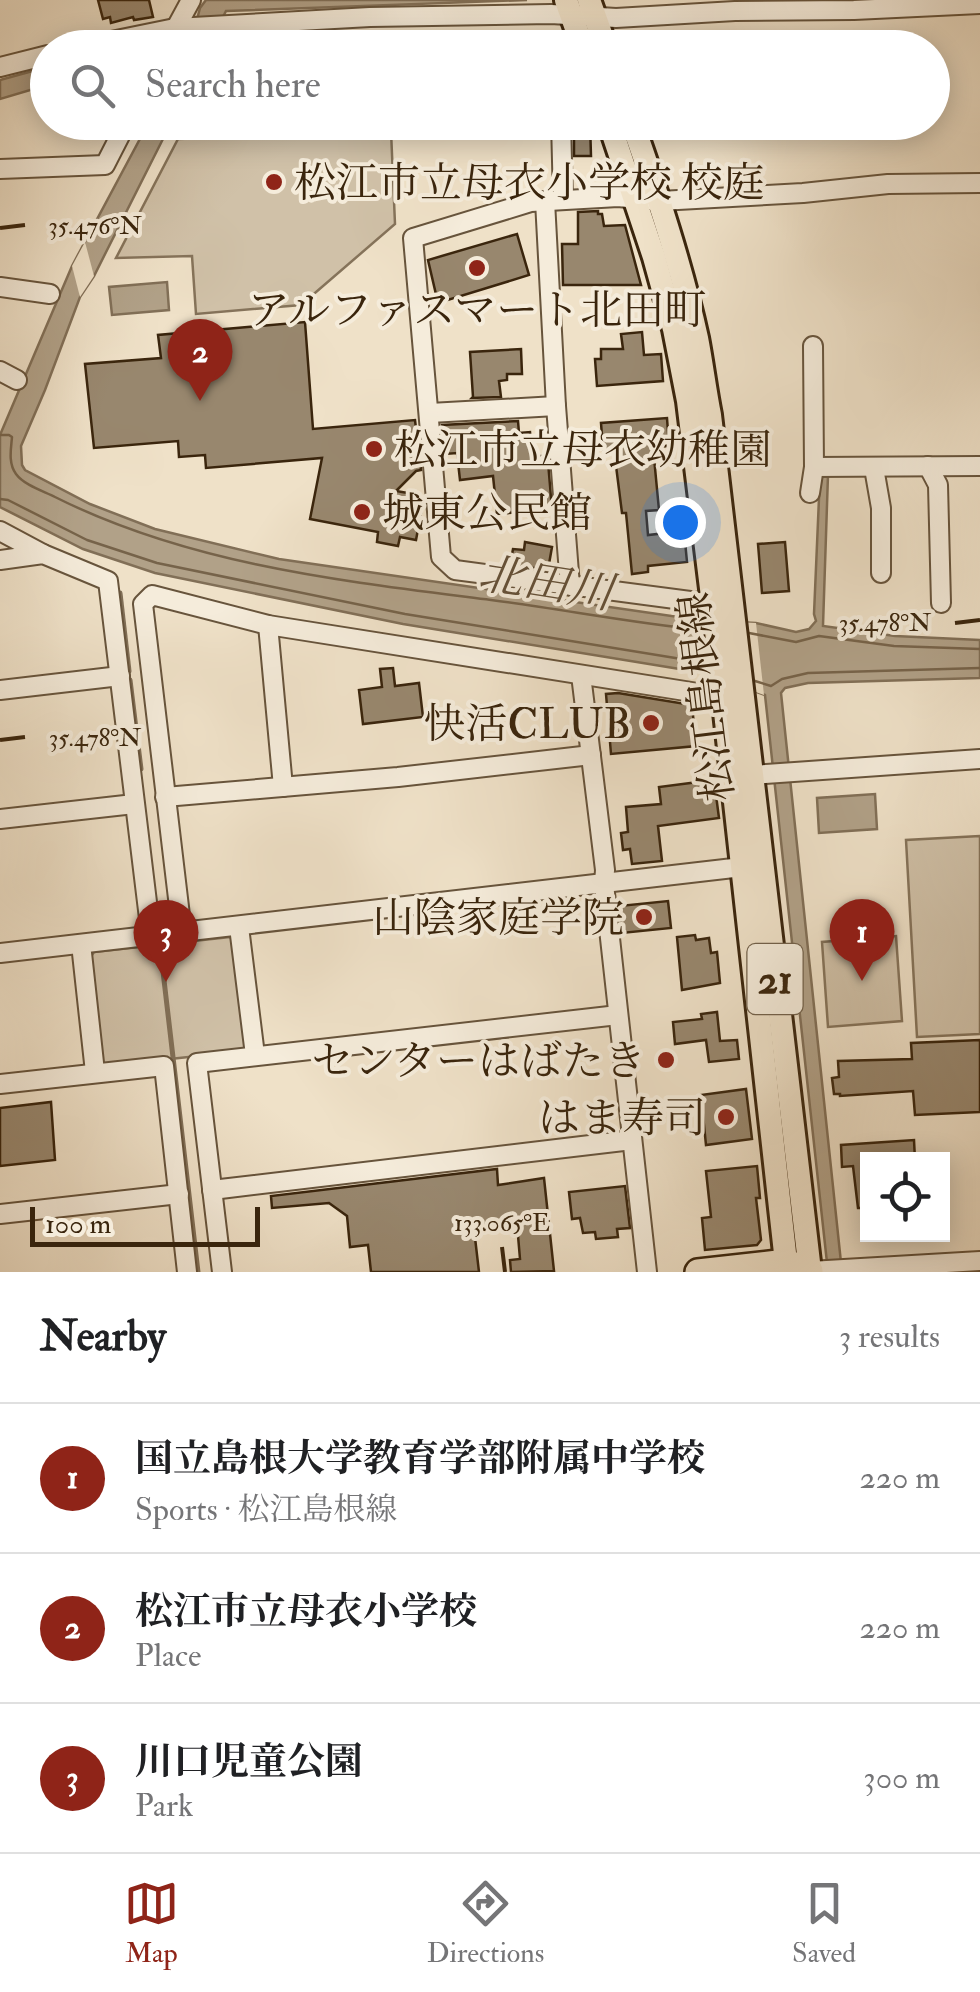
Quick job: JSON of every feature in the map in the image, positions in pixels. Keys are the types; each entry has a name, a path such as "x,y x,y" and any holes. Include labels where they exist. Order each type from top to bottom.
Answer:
{"highway":[{"path":"698,1272 800,1270"}],"main road":[{"path":"580,7 595,30"},
{"name":"松江島根線","path":"615,140 674,329 688,401 720,611 742,867 800,1270"},
{"name":"松江島根線","path":"638,140 660,201 697,340 710,415 720,611"},
{"name":"松江島根線","path":"729,690 771,773 800,1270"}],"street":[{"path":"177,30 192,0"},
{"path":"202,30 369,8 580,7 616,18 654,7 980,4"},
{"path":"0,66 30,59"},
{"path":"0,169 104,165 117,140"},
{"path":"559,140 554,200 556,406 570,586"},
{"path":"720,611 455,570 441,557 413,238 530,202 660,201 888,184 980,182"},
{"path":"1,291 50,294"},
{"path":"810,494 814,468 813,346"},
{"path":"0,371 18,380"},
{"path":"430,413 556,406"},
{"path":"928,466 938,485 941,603"},
{"path":"814,468 980,466"},
{"path":"874,468 881,508 881,573"},
{"path":"0,532 108,581 134,804 163,934"},
{"path":"0,560 44,554"},
{"path":"163,934 166,797 143,604 152,595 268,624 581,676 729,690"},
{"path":"268,624 283,786"},
{"path":"0,690 120,676"},
{"path":"581,676 647,1272"},
{"path":"166,797 591,755"},
{"path":"771,773 980,759"},
{"path":"0,818 134,804"},
{"path":"0,952 742,867"},
{"path":"239,927 255,1055"},
{"path":"81,944 95,1072"},
{"path":"222,1272 198,1063 618,1015"},
{"path":"0,1084 164,1066 187,1272"},
{"path":"212,1190 632,1140"},
{"path":"0,1214 179,1194"},
{"path":"800,1270 980,1261"}],"shaded area":[{"name":"松江市立母衣小学校 校庭","path":"177,140 391,140 395,224 301,305 196,314 192,256 116,258"},
{"path":"980,836 980,1034 917,1037 906,840"},
{"path":"896,936 902,1021 828,1027 822,942"},
{"path":"230,937 247,1045 244,1051 105,1066 101,1062 90,958 94,952"}],"water":[{"path":"206,0 527,0 226,11 216,30 194,30"},
{"path":"30,72 30,90 0,99 0,80"},
{"path":"139,140 162,140 80,297 21,446 25,470 90,504 155,529 279,559 699,620 756,623 796,632 809,629 816,621 820,475 828,475 823,626 895,636 980,640 980,678 808,683 785,688 781,693 842,1272 828,1272 765,695 704,673 403,624 155,573 83,549 0,507 0,435 72,266"},
{"path":"167,282 169,310 112,315 109,287"},
{"path":"875,794 877,829 819,833 817,798"}],"pier":[{"path":"85,242 94,276 80,297 72,266"},
{"path":"699,620 756,623 764,695 704,673"}],"building":[{"path":"98,0 149,0 153,17 111,23 110,17 103,19"},
{"path":"574,140 591,140 591,156 574,156"},
{"path":"598,211 604,226 625,225 641,285 563,285 562,244 578,244 578,212"},
{"name":"アルファスマート北田町","path":"517,234 529,275 438,303 428,260"},
{"path":"305,322 313,429 415,420 421,470 396,491 408,493 405,510 421,513 416,540 400,537 398,546 377,542 378,532 310,519 322,458 206,468 205,455 179,457 178,441 94,448 85,364 161,358 158,335"},
{"path":"642,332 644,355 661,354 663,381 597,386 595,359 601,359 601,349 623,349 621,334"},
{"path":"521,349 522,374 507,374 507,380 499,381 501,397 472,398 470,352"},
{"path":"667,418 669,446 653,447 659,510 646,511 648,535 684,531 687,562 648,566 648,572 632,574 614,450 603,450 601,423"},
{"path":"518,421 519,433 530,432 532,456 544,456 544,462 548,462 552,509 497,514 493,476 460,480 457,453 445,454 442,425"},
{"path":"525,542 552,547 549,564 543,563 542,569 510,565 513,549 524,550"},
{"path":"785,542 789,591 762,593 758,544"},
{"path":"393,668 395,686 419,683 423,717 363,724 359,690 382,687 380,669"},
{"name":"快活CLUB","path":"606,694 692,705 696,746 611,754"},
{"path":"714,780 719,818 658,826 662,861 632,864 630,849 623,850 621,833 628,832 626,807 661,804 659,787"},
{"name":"山陰家庭学院","path":"668,901 671,928 622,933 619,906"},
{"path":"695,935 696,940 709,938 711,953 717,952 720,983 682,990 677,937"},
{"path":"717,1012 720,1041 737,1040 739,1059 709,1062 706,1040 675,1044 673,1022 702,1019 701,1014"},
{"path":"980,1040 980,1112 915,1115 913,1091 834,1094 832,1078 839,1077 838,1061 912,1059 911,1043"},
{"name":"はま寿司","path":"746,1089 752,1139 706,1145 701,1095"},
{"path":"51,1102 55,1160 0,1166 0,1108"},
{"path":"914,1140 915,1152 860,1152 858,1208 853,1166 842,1167 841,1145"},
{"path":"757,1166 761,1240 757,1245 705,1250 702,1218 711,1217 706,1171"},
{"path":"497,1169 498,1185 544,1178 554,1271 511,1272 510,1260 520,1259 517,1224 474,1229 479,1272 371,1272 368,1245 350,1247 347,1216 329,1203 272,1208 271,1196"},
{"path":"625,1186 630,1228 617,1229 618,1237 596,1239 595,1232 583,1233 580,1218 572,1219 569,1192"}],"waterway":[{"path":"120,593 129,671"},
{"path":"130,680 141,769"},
{"path":"159,937 198,1272"}],"place":[{"name":"松江市立母衣小学校 校庭","path":"274,182"},
{"name":"アルファスマート北田町","path":"477,268"},
{"name":"松江市立母衣小学校","path":"200,401"},
{"name":"松江市立母衣幼稚園","path":"374,449"},
{"name":"城東公民館","path":"362,512"},
{"name":"快活CLUB","path":"651,723"},
{"name":"山陰家庭学院","path":"644,917"},
{"name":"国立島根大学教育学部附属中学校","path":"862,981"},
{"name":"川口児童公園","path":"166,982"},
{"name":"センターはばたき","path":"666,1060"},
{"name":"はま寿司","path":"726,1117"}],"water label":[{"name":"北田川","path":"546,582"}]}
